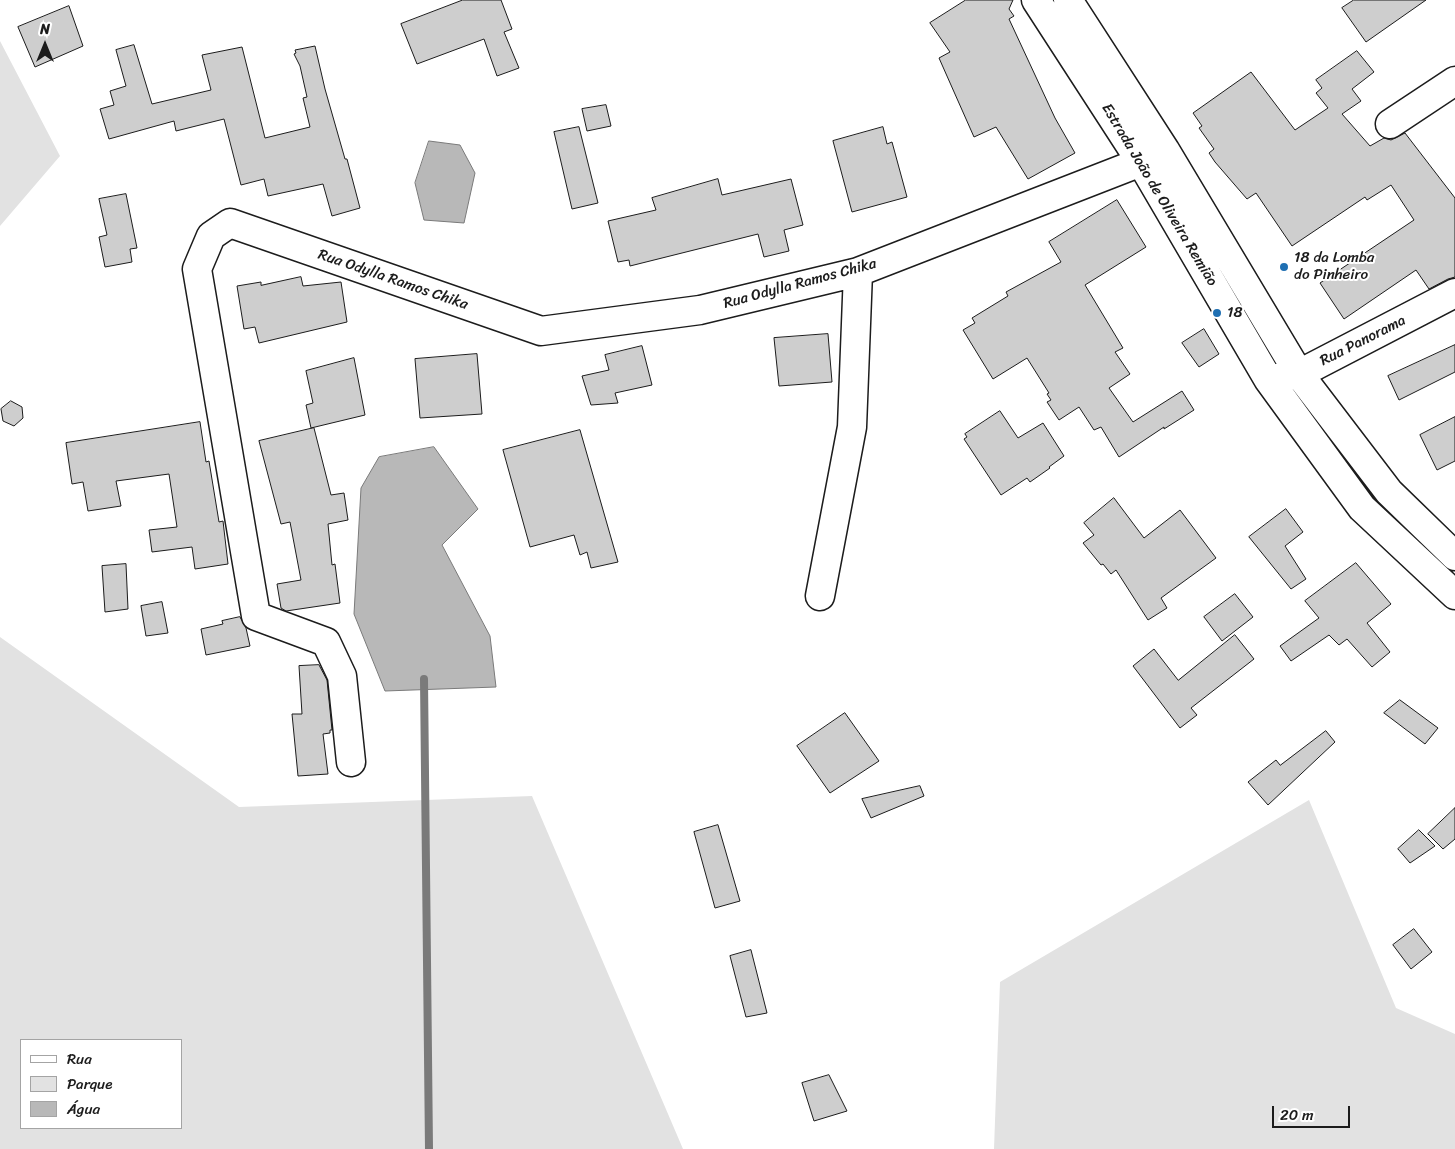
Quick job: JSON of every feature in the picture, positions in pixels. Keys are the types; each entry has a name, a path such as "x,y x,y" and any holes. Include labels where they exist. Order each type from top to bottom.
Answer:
{"street":[{"name":"Estrada João de Oliveira Remião","path":"1036,0 1142,162 1268,379 1362,508 1455,595"},
{"name":"Estrada João de Oliveira Remião","path":"1068,0 1165,150 1299,374 1389,492 1455,556"},
{"path":"1390,124 1455,81"},
{"name":"Rua Odylla Ramos Chika","path":"351,762 342,676 326,642 256,616 197,269 211,236 230,223 541,331 700,310 858,272 1142,162"},
{"path":"820,596 852,427 858,272"},
{"name":"Rua Panorama","path":"1268,379 1299,374 1455,293"}],"green space":[{"path":"0,41 60,156 0,226"},
{"path":"0,637 239,807 532,796 683,1149 0,1149"},
{"path":"1309,800 1396,1008 1455,1034 1455,1149 994,1149 1000,982"}],"water":[{"path":"429,141 460,145 475,173 464,223 424,220 415,183"},
{"path":"434,447 478,509 442,545 490,636 496,687 385,691 354,614 361,488 379,457"}],"building":[{"path":"463,0 501,0 512,29 504,32 519,68 497,76 484,39 417,64 401,24"},
{"path":"966,0 1013,0 1009,9 1014,16 1009,19 1055,118 1075,153 1028,179 996,127 974,137 939,58 950,52 930,23"},
{"path":"1354,0 1426,0 1366,42 1342,8"},
{"path":"69,6 83,46 35,67 18,27"},
{"path":"134,45 152,104 211,90 202,55 242,47 265,138 310,127 303,98 307,97 300,66 294,54 296,53 295,50 315,46 325,89 360,208 332,216 323,184 268,196 264,179 241,185 224,119 176,131 174,121 109,139 100,109 114,105 110,91 126,86 116,50"},
{"path":"1357,51 1374,72 1352,89 1361,101 1342,114 1370,146 1384,138 1391,140 1405,133 1455,198 1455,277 1429,289 1416,270 1344,319 1320,283 1414,220 1391,185 1367,200 1365,197 1292,246 1256,193 1247,199 1215,162 1209,153 1214,149 1199,128 1202,126 1193,113 1251,72 1295,130 1328,108 1316,93 1322,88 1316,80"},
{"path":"606,105 611,126 587,131 582,109"},
{"path":"579,127 598,203 572,209 554,132"},
{"path":"883,127 887,144 892,142 907,197 852,212 833,141"},
{"path":"718,179 722,195 791,179 803,225 784,230 789,251 764,257 758,234 630,266 629,260 618,262 608,221 656,210 652,198"},
{"path":"126,194 137,248 130,249 132,262 105,267 99,237 107,235 99,199"},
{"path":"1117,200 1146,247 1085,285 1123,348 1115,352 1130,374 1109,388 1133,422 1182,391 1194,410 1164,429 1164,427 1119,457 1101,427 1094,430 1079,407 1059,420 1047,402 1051,400 1047,394 1049,393 1027,358 993,379 963,330 975,323 972,318 1008,296 1006,292 1061,262 1049,242"},
{"path":"301,277 303,286 341,282 347,322 259,343 255,327 244,329 237,286 261,282 261,285"},
{"path":"1204,329 1219,354 1199,367 1182,343"},
{"path":"828,334 832,382 779,386 774,338"},
{"path":"1455,345 1455,372 1399,400 1388,376"},
{"path":"642,346 652,385 615,393 618,403 591,405 582,376 609,370 605,355"},
{"path":"477,354 482,414 420,418 415,359"},
{"path":"354,358 365,415 311,428 306,405 313,403 306,371"},
{"path":"11,401 22,407 23,418 14,426 3,421 1,409"},
{"path":"1000,411 1018,438 1043,423 1064,456 1030,482 1027,478 1001,495 964,439 967,437 965,434"},
{"path":"1455,417 1455,461 1437,470 1420,435"},
{"path":"200,422 206,462 209,461 219,522 223,521 228,564 195,569 192,547 152,552 149,530 177,527 169,474 116,481 121,506 88,511 83,482 72,484 66,443"},
{"path":"314,428 331,495 344,493 348,520 328,524 332,565 335,564 340,603 286,611 281,608 277,584 301,580 290,522 281,524 259,441"},
{"path":"580,430 618,562 591,568 587,552 580,555 574,535 530,547 503,450"},
{"path":"1114,498 1144,538 1180,510 1216,558 1161,598 1167,608 1148,620 1116,570 1111,574 1083,543 1094,535 1084,523"},
{"path":"1286,509 1303,532 1285,546 1306,579 1291,589 1249,537"},
{"path":"1356,563 1391,604 1367,623 1390,652 1372,667 1347,639 1339,645 1329,635 1291,661 1280,646 1319,618 1305,601"},
{"path":"126,564 128,609 105,612 102,566"},
{"path":"1235,594 1253,617 1222,641 1204,617"},
{"path":"162,602 168,633 146,636 141,606"},
{"path":"240,617 246,628 250,646 206,655 201,629 223,624 222,621"},
{"path":"1235,635 1254,659 1191,708 1197,715 1180,728 1133,666 1154,649 1178,680"},
{"path":"319,665 327,680 332,730 330,730 330,733 323,734 328,774 298,776 292,714 302,714 299,666"},
{"path":"1400,700 1438,728 1425,744 1384,713"},
{"path":"845,713 879,761 830,793 797,746"},
{"path":"1326,731 1335,742 1268,805 1248,782 1276,760 1280,765"},
{"path":"920,786 924,796 871,818 862,799"},
{"path":"1455,808 1455,839 1443,849 1428,834"},
{"path":"718,825 740,901 715,908 694,832"},
{"path":"1419,830 1435,846 1410,863 1398,849"},
{"path":"1414,929 1432,952 1411,969 1393,945"},
{"path":"751,950 767,1013 746,1017 730,956"},
{"path":"829,1075 847,1111 814,1121 802,1083"}],"waterway":[{"path":"424,679 429,1149"}],"place":[{"name":"18 da Lomba do Pinheiro","path":"1284,267"},
{"name":"18","path":"1217,313"}]}
